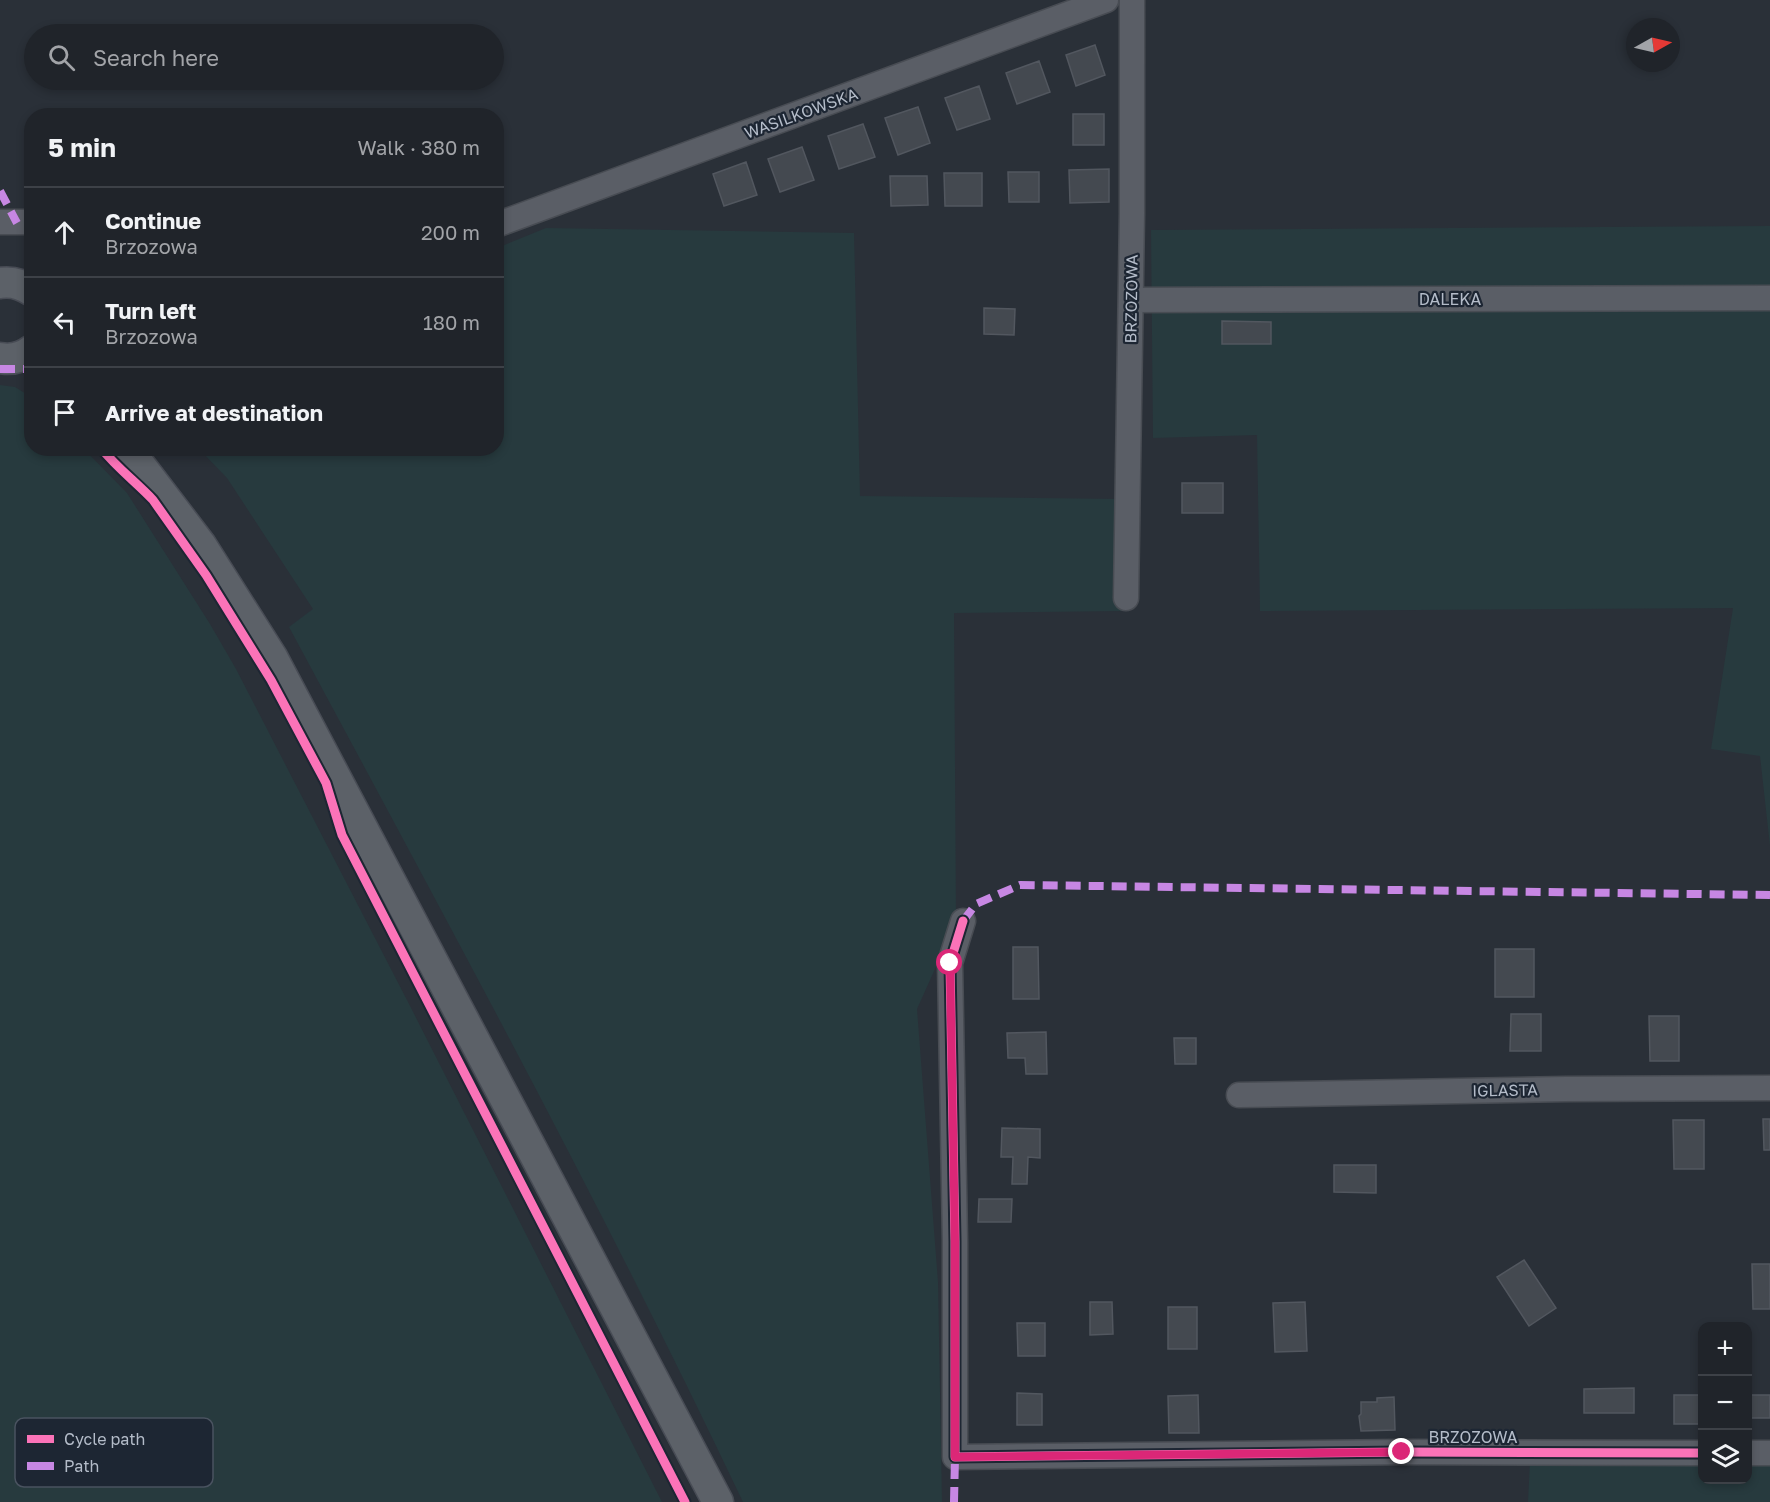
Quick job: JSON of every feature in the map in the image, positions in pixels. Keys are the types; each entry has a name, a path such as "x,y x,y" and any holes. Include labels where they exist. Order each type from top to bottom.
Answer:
{"main road":[{"path":"0,283 13,282 24,286"},
{"path":"133,456 201,545 272,657 718,1502"}],"street":[{"name":"WASILKOWSKA","path":"504,222 1106,0"},
{"name":"BRZOZOWA","path":"1126,598 1131,300 1132,0"},
{"path":"0,222 24,222"},
{"name":"DALEKA","path":"1131,300 1770,298"},
{"name":"BRZOZOWA","path":"963,921 950,963 955,1241 955,1457 1390,1452 1698,1453"},
{"name":"IGLASTA","path":"1239,1095 1770,1088"},
{"path":"1752,1453 1770,1453"}],"green space":[{"path":"1770,226 1770,846 1760,756 1711,749 1733,608 1260,611 1257,435 1153,438 1151,230"},
{"path":"546,228 854,233 860,496 1120,499 1122,611 954,613 956,922 917,1009 938,1282 942,1502 743,1502 579,1171 289,627 313,609 227,478 206,456 504,456 504,245"},
{"path":"0,385 15,387 24,393 24,456 91,456 127,493 210,624 236,669 408,1002 662,1502 0,1502"},
{"path":"1530,1461 1698,1463 1698,1484 1752,1484 1752,1463 1770,1463 1770,1502 1528,1502"}],"building":[{"path":"1095,45 1105,75 1076,86 1066,55"},
{"path":"1039,61 1050,92 1017,104 1006,73"},
{"path":"979,86 990,119 957,130 945,98"},
{"path":"918,107 930,143 898,155 885,118"},
{"path":"1073,114 1104,114 1104,145 1073,145"},
{"path":"863,124 875,157 839,169 828,136"},
{"path":"802,147 814,180 780,192 768,159"},
{"path":"746,162 757,195 724,206 713,174"},
{"path":"1109,169 1109,202 1070,203 1069,170"},
{"path":"1008,172 1039,172 1039,202 1009,202"},
{"path":"944,173 982,173 982,206 945,206"},
{"path":"890,176 927,176 928,205 891,206"},
{"path":"984,308 1015,309 1014,335 984,334"},
{"path":"1222,321 1271,322 1271,344 1222,344"},
{"path":"1182,483 1223,483 1223,513 1182,513"},
{"path":"1013,947 1038,947 1039,999 1013,999"},
{"path":"1495,949 1534,949 1534,997 1495,997"},
{"path":"1511,1014 1541,1014 1541,1051 1510,1051"},
{"path":"1649,1016 1679,1016 1679,1061 1650,1061"},
{"path":"1046,1032 1047,1074 1026,1074 1025,1058 1008,1058 1007,1033"},
{"path":"1174,1038 1196,1038 1196,1064 1175,1064"},
{"path":"1763,1119 1770,1119 1770,1150 1764,1150"},
{"path":"1673,1120 1704,1120 1704,1169 1674,1169"},
{"path":"1002,1128 1040,1129 1040,1158 1028,1157 1027,1184 1012,1184 1013,1157 1001,1157"},
{"path":"1334,1165 1376,1165 1376,1193 1334,1192"},
{"path":"979,1199 1012,1199 1011,1222 978,1222"},
{"path":"1524,1260 1556,1308 1529,1326 1497,1277"},
{"path":"1752,1264 1770,1264 1770,1309 1753,1309"},
{"path":"1090,1302 1112,1302 1113,1334 1090,1335"},
{"path":"1305,1302 1307,1351 1275,1352 1273,1303"},
{"path":"1168,1307 1197,1307 1197,1349 1168,1349"},
{"path":"1017,1323 1045,1323 1045,1356 1018,1356"},
{"path":"1634,1388 1634,1413 1584,1413 1584,1389"},
{"path":"1017,1393 1042,1394 1042,1425 1017,1425"},
{"path":"1198,1395 1199,1433 1169,1433 1168,1396"},
{"path":"1674,1395 1698,1395 1698,1424 1674,1424"},
{"path":"1752,1395 1770,1395 1770,1418 1752,1418"},
{"path":"1394,1397 1395,1430 1361,1431 1359,1416 1361,1402 1377,1402 1377,1398"}],"marked path":[{"path":"0,191 17,223"},
{"path":"0,369 24,369"},
{"path":"963,921 976,904 1020,885 1770,895"},
{"path":"954,1502 955,1457"}],"cycle path":[{"path":"108,456 153,500 206,575 271,680 326,783 342,835 685,1502"},
{"path":"963,921 950,963 955,1241 955,1457 1402,1452 1698,1453"}],"route":[{"path":"950,963 955,1241 955,1457 1402,1452"}]}
